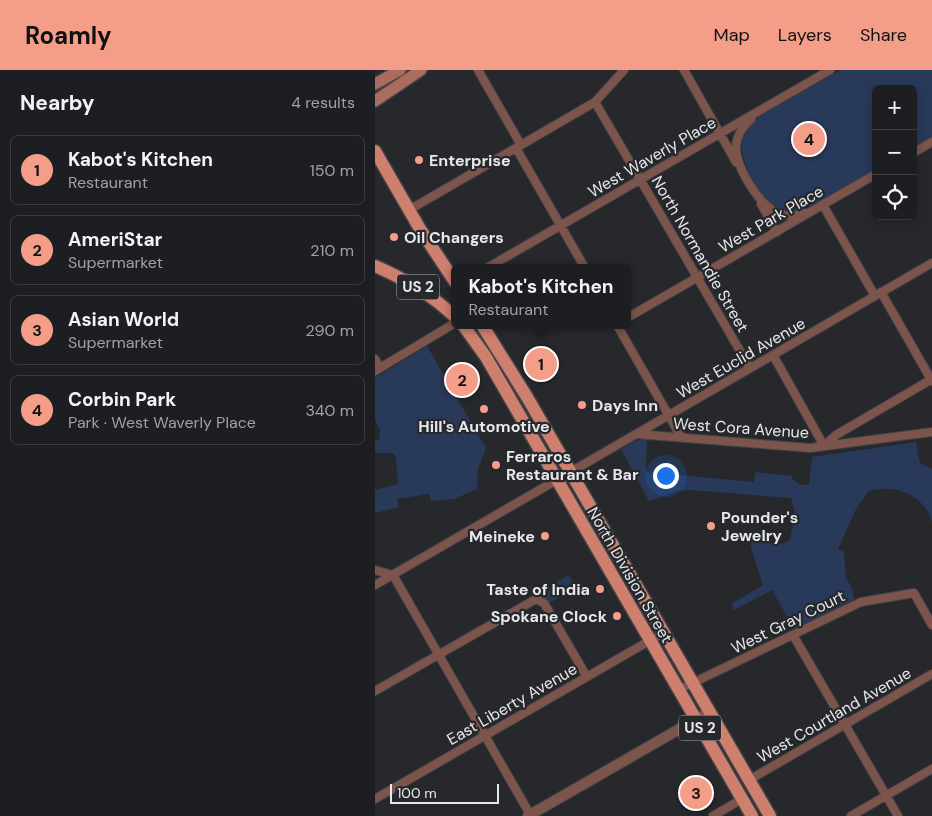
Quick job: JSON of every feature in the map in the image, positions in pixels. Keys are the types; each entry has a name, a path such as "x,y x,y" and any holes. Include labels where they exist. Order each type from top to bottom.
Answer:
{"main road":[{"path":"375,84 400,70"},
{"path":"375,101 421,70"},
{"name":"US 2","path":"375,151 409,210 451,276"},
{"name":"US 2","path":"375,266 419,287 439,301 451,313"},
{"name":"North Division Street","path":"466,329 486,357 663,633 770,816"},
{"name":"North Division Street","path":"484,329 527,397 563,476 649,640 752,816"},
{"path":"752,816 757,813 760,816"}],"street":[{"path":"478,70 583,264"},
{"path":"409,210 595,102 624,70"},
{"path":"684,70 777,232"},
{"name":"West Waverly Place","path":"494,264 831,70"},
{"name":"North Normandie Street","path":"595,102 750,368"},
{"path":"757,112 741,131 736,147 737,156 748,182 765,205 776,213 786,216 799,215 823,205 932,380 836,434 824,446 773,355"},
{"path":"917,151 932,142"},
{"name":"West Park Place","path":"631,316 874,175"},
{"name":"West Euclid Avenue","path":"375,585 932,263"},
{"path":"375,359 378,370 451,325"},
{"path":"619,329 681,437"},
{"name":"West Cora Avenue","path":"637,434 809,448 932,432"},
{"path":"375,570 393,575 530,816 709,712"},
{"name":"West Gray Court","path":"678,690 861,602 913,593 932,625"},
{"path":"375,692 538,599 544,603 587,677"},
{"name":"East Liberty Avenue","path":"375,800 663,633"},
{"path":"793,635 898,816"},
{"name":"West Courtland Avenue","path":"749,780 932,674"},
{"path":"851,816 932,769"},
{"path":"713,816 742,799"}],"shaded area":[{"path":"840,70 932,70 932,137 917,146 917,85 872,85 872,171 812,206 802,209 788,211 771,205 760,194 750,176 743,157 742,141 745,133 760,116"},
{"path":"427,346 486,448 478,469 477,489 454,499 431,501 429,494 397,499 399,507 375,513 375,490 398,484 396,457 393,453 375,453 375,441 379,440 380,430 375,420 375,378"},
{"path":"647,439 646,472 754,482 755,472 793,476 792,479 801,485 809,485 812,457 916,442 920,463 932,469 932,522 922,504 907,493 889,489 869,491 856,509 838,549 844,552 846,578 852,588 854,600 794,629 772,590 734,610 731,604 763,585 751,548 751,541 782,544 790,540 795,512 791,498 690,490 678,491 649,501 621,449 637,440"},
{"path":"569,575 576,588 548,604 543,597 535,594"}],"place":[{"name":"Corbin Park","path":"809,139"},
{"name":"Enterprise","path":"419,160"},
{"name":"Oil Changers","path":"394,237"},
{"name":"Kabot's Kitchen","path":"541,364"},
{"name":"AmeriStar","path":"462,380"},
{"name":"Days Inn","path":"582,405"},
{"name":"Hill's Automotive","path":"484,409"},
{"name":"Ferraros Restaurant & Bar","path":"496,465"},
{"name":"Pounder's Jewelry","path":"711,526"},
{"name":"Meineke","path":"545,536"},
{"name":"Taste of India","path":"600,589"},
{"name":"Spokane Clock","path":"617,616"},
{"name":"Asian World","path":"696,793"}]}
